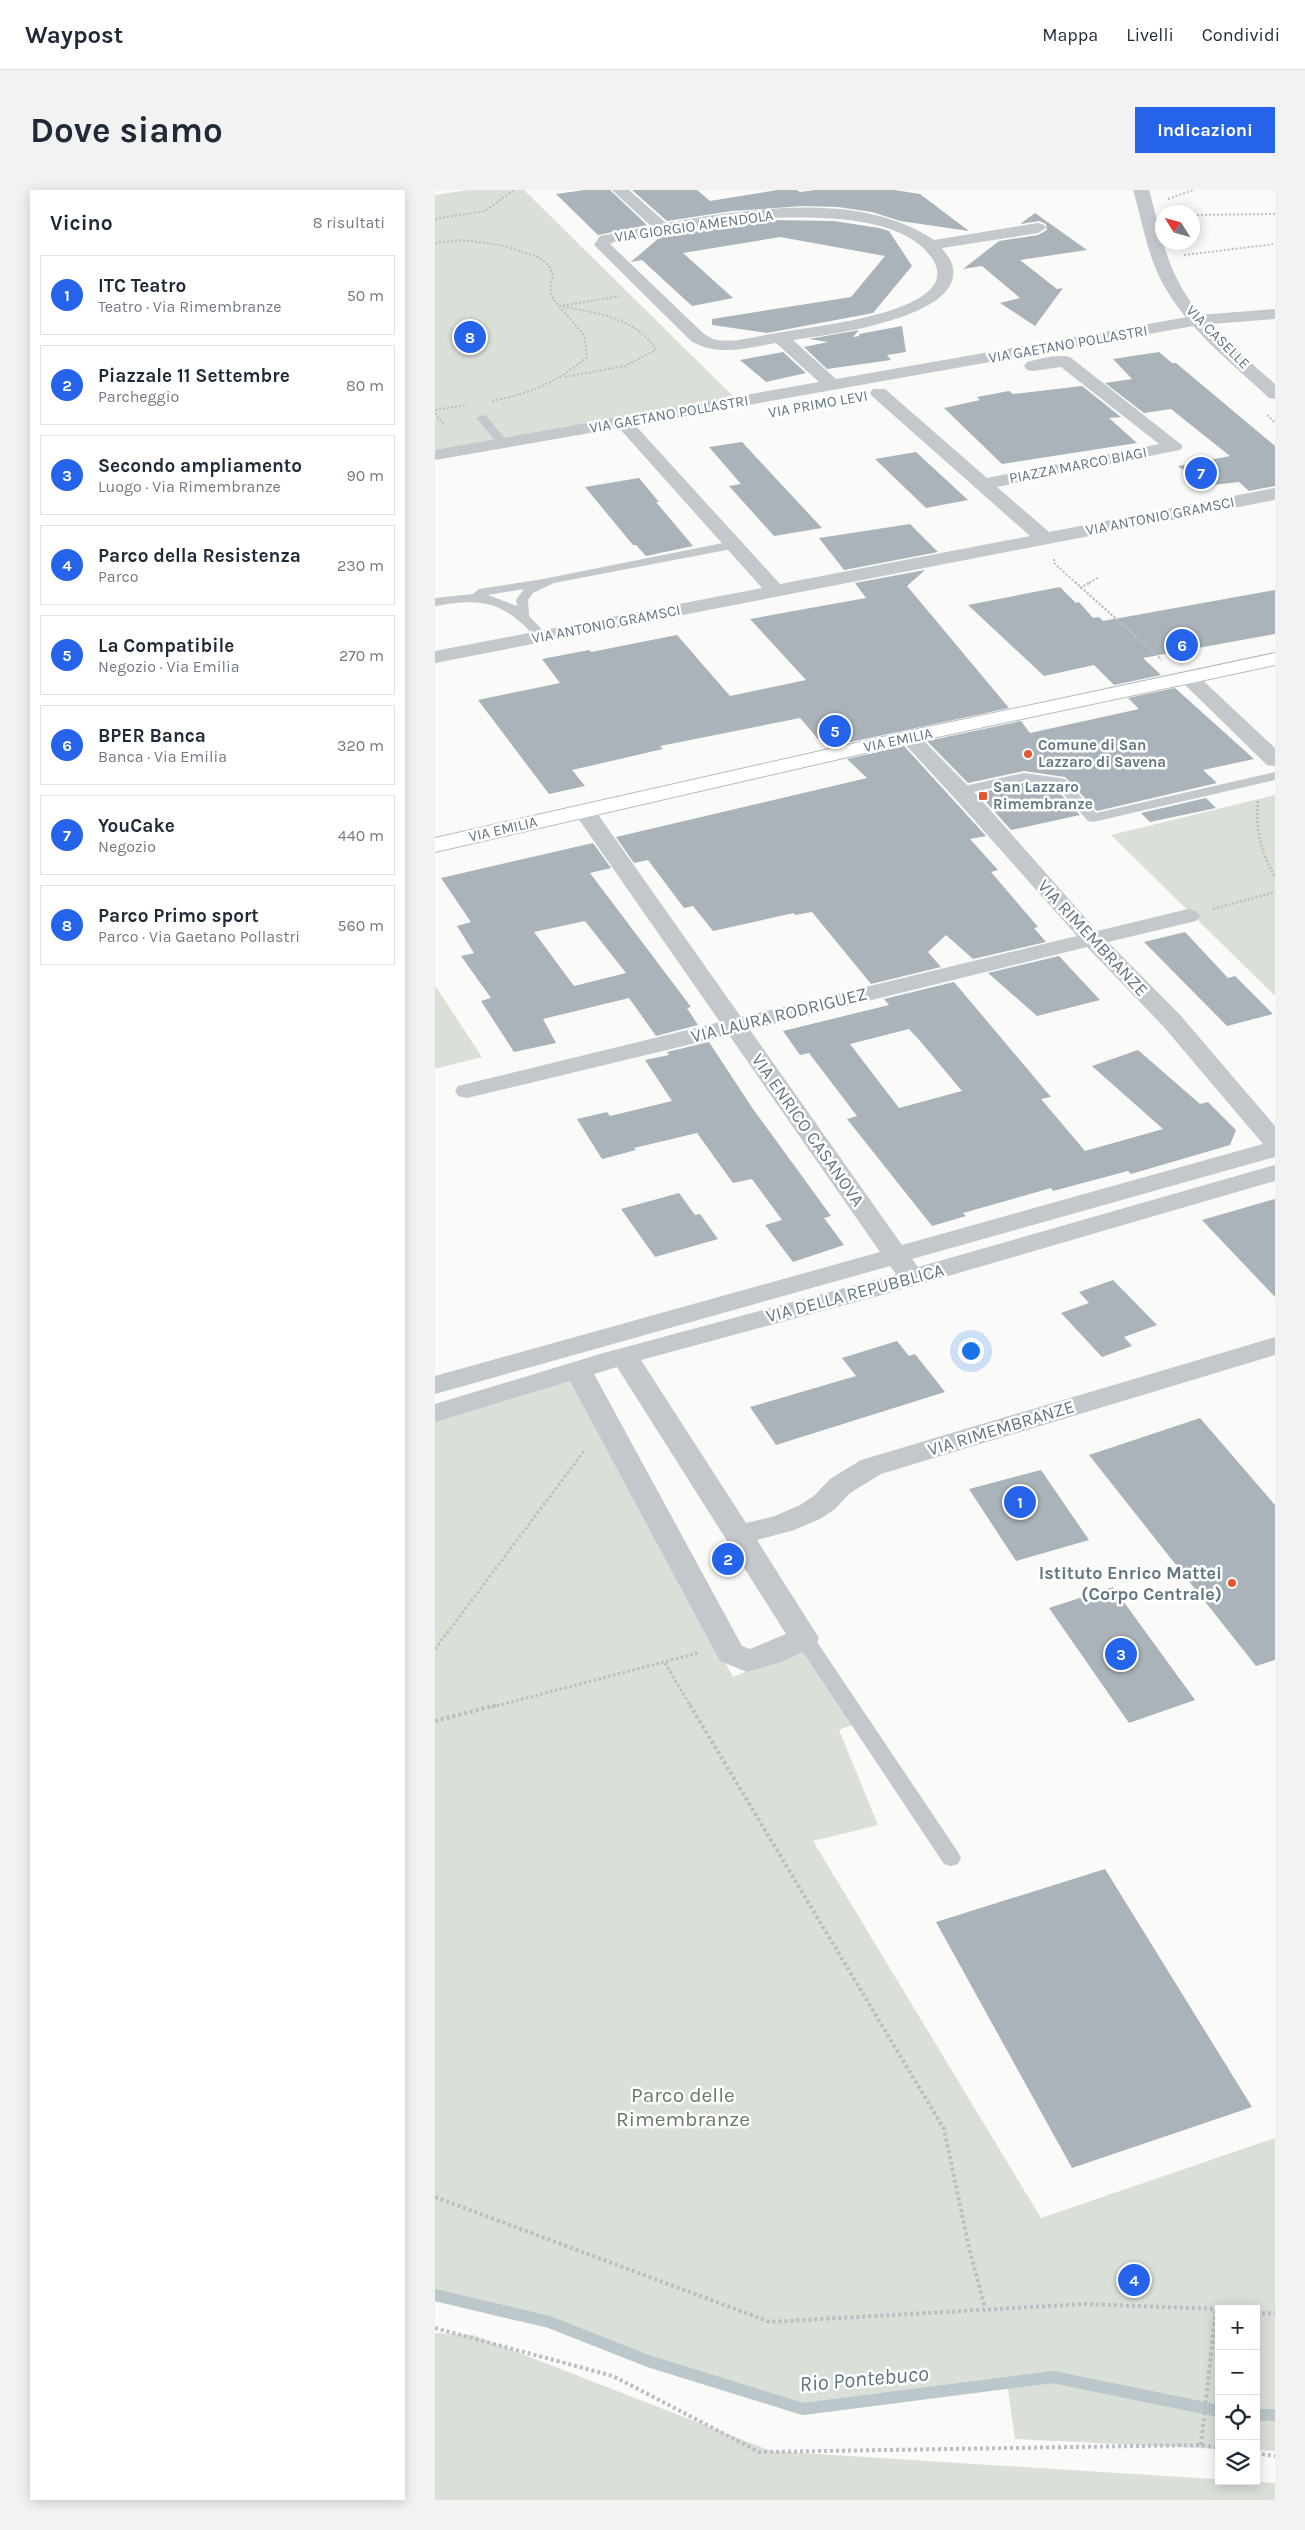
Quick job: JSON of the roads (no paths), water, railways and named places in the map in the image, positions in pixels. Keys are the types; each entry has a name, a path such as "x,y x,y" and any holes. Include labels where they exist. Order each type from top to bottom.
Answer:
{"main road":[{"name":"VIA EMILIA","path":"435,845 909,737 1275,659"}],"street":[{"path":"620,190 662,228"},
{"name":"VIA CASELLE","path":"1141,190 1161,258 1170,281 1185,305 1275,394"},
{"name":"VIA GIORGIO AMENDOLA","path":"816,213 877,222 909,232 932,245 941,256 946,273 941,287 919,304 875,320 731,345 713,344 701,340 602,245 603,242 614,237 747,215 816,213"},
{"path":"932,245 1038,228"},
{"name":"VIA GAETANO POLLASTRI","path":"435,455 503,443 629,429 833,385 1199,320 1275,314"},
{"path":"779,337 833,385"},
{"name":"VIA PRIMO LEVI","path":"435,472 629,429 879,393 1064,361 1173,446"},
{"path":"879,393 981,484 1048,538"},
{"path":"629,429 777,591"},
{"name":"PIAZZA MARCO BIAGI","path":"981,484 1173,446"},
{"name":"VIA ANTONIO GRAMSCI","path":"435,657 1275,494"},
{"path":"1189,678 1275,760"},
{"name":"VIA RIMEMBRANZE","path":"909,737 960,791 1091,938 1172,1021 1275,1142"},
{"name":"VIA ENRICO CASANOVA","path":"583,811 736,1026 911,1278"},
{"name":"VIA LAURA RODRIGUEZ","path":"467,1091 1091,938 1188,916"},
{"name":"VIA DELLA REPUBBLICA","path":"435,1413 578,1371 611,1352 896,1254 1275,1149"},
{"name":"VIA DELLA REPUBBLICA","path":"435,1385 611,1352 911,1278 1275,1173"},
{"name":"VIA RIMEMBRANZE","path":"739,1535 784,1523 810,1512 825,1502 840,1486 871,1466 1275,1346"},
{"path":"578,1371 724,1644 731,1653 747,1661 770,1654 804,1638 739,1535 611,1352"}],"lane":[{"path":"482,418 503,443"},
{"path":"435,602 733,545"},
{"path":"523,614 522,600 529,590 551,580"},
{"path":"454,598 490,599 509,604 523,614 543,637"},
{"path":"960,791 1024,776 1060,782 1093,818 1275,776"},
{"path":"804,1638 951,1858"}],"waterway":[{"name":"Rio Pontebuco","path":"435,2295 549,2322 648,2361 803,2409 1053,2377 1215,2410"},
{"name":"Rio Pontebuco","path":"1260,2415 1275,2415"}],"place":[{"name":"Parco Primo sport","path":"470,337"},
{"name":"YouCake","path":"1201,473"},
{"name":"BPER Banca","path":"1182,645"},
{"name":"La Compatibile","path":"835,731"},
{"name":"Comune di San Lazzaro di Savena","path":"1028,754"},
{"name":"San Lazzaro Rimembranze","path":"983,796"},
{"name":"ITC Teatro","path":"1020,1502"},
{"name":"Piazzale 11 Settembre","path":"728,1559"},
{"name":"Istituto Enrico Mattei (Corpo Centrale)","path":"1232,1583"},
{"name":"Secondo ampliamento","path":"1121,1654"},
{"name":"Parco della Resistenza","path":"1134,2280"}],"park label":[{"name":"Parco delle Rimembranze","path":"683,2107"}]}
